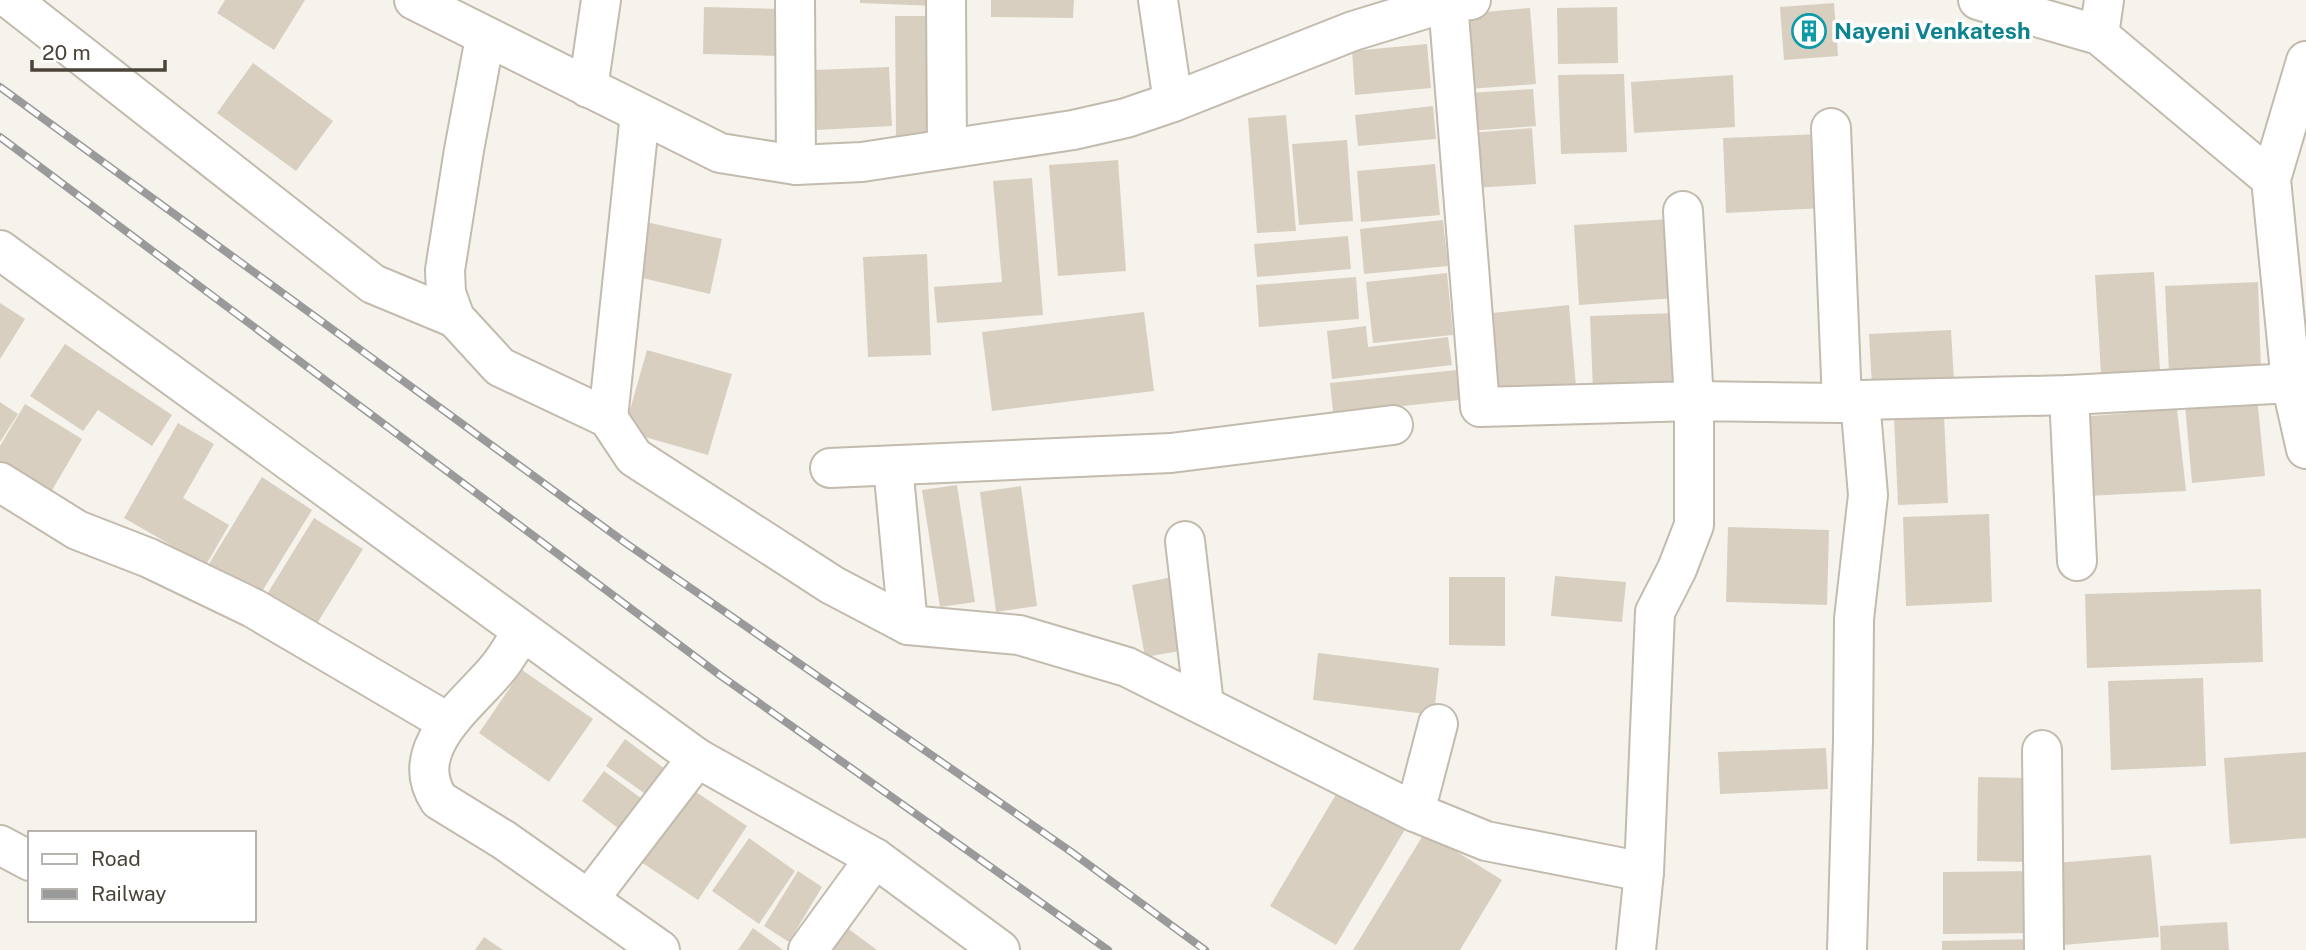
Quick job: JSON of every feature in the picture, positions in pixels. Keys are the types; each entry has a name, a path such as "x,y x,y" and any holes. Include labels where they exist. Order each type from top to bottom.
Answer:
{"street":[{"path":"11,0 373,284 455,318"},
{"path":"414,0 485,38 720,153 796,165 862,162 1073,130 1126,118 1353,31 1460,1 1480,407 2069,395 2291,383"},
{"path":"589,88 601,0"},
{"path":"795,0 796,165"},
{"path":"946,0 947,149"},
{"path":"1158,0 1173,102"},
{"path":"1978,0 2101,18 2271,179"},
{"path":"485,38 445,270 446,293 455,318 500,368 608,418 634,457 832,585 908,625 1019,635 1127,667 1415,812 1486,841 1644,872"},
{"path":"2306,61 2271,179 2291,383 2306,449"},
{"path":"608,418 640,114"},
{"path":"1830,128 1851,401 1868,495 1853,646 1847,950"},
{"path":"1636,950 1644,872 1655,612 1694,525 1695,401 1684,211"},
{"path":"0,250 697,758 874,858 1000,950"},
{"path":"2069,395 2077,561"},
{"path":"830,468 1171,453 1394,425"},
{"path":"893,466 908,625"},
{"path":"0,482 77,530 149,558 253,608 446,722"},
{"path":"1185,541 1204,705"},
{"path":"522,632 498,668 446,722 429,764 432,790 439,800 505,840 660,950"},
{"path":"1415,812 1438,724"},
{"path":"2042,750 2044,950"},
{"path":"589,899 697,758"},
{"path":"0,845 28,860"},
{"path":"808,950 874,858"}],"building":[{"path":"225,0 305,0 274,50 217,13"},
{"path":"860,0 935,0 935,6 860,3"},
{"path":"991,0 1074,0 1073,18 991,17"},
{"name":"Nayeni Venkatesh","path":"1834,3 1838,56 1784,60 1780,7"},
{"path":"704,7 780,9 779,56 703,54"},
{"path":"1617,7 1618,63 1558,64 1557,8"},
{"path":"1530,8 1536,84 1469,89 1463,14"},
{"path":"895,16 934,16 936,142 896,142"},
{"path":"1427,44 1431,88 1355,95 1352,51"},
{"path":"253,63 333,121 296,171 217,113"},
{"path":"889,67 892,126 817,130 814,70"},
{"path":"1624,74 1627,152 1561,154 1558,75"},
{"path":"1733,75 1735,127 1634,133 1631,82"},
{"path":"1533,89 1536,126 1469,131 1467,93"},
{"path":"1433,106 1436,139 1358,146 1355,115"},
{"path":"1286,115 1296,231 1257,233 1248,118"},
{"path":"1532,128 1536,184 1473,188 1469,133"},
{"path":"1822,134 1825,208 1726,213 1723,138"},
{"path":"1347,140 1353,221 1299,225 1292,144"},
{"path":"1118,160 1126,271 1058,276 1049,165"},
{"path":"1435,164 1440,215 1361,222 1357,171"},
{"path":"1032,178 1043,315 937,323 934,287 1002,282 993,181"},
{"path":"1671,219 1676,298 1579,305 1574,225"},
{"path":"1443,220 1448,266 1364,274 1360,229"},
{"path":"646,222 722,239 710,294 634,276"},
{"path":"1348,236 1351,269 1257,277 1254,244"},
{"path":"927,254 931,355 868,357 863,257"},
{"path":"2154,272 2160,370 2101,373 2095,275"},
{"path":"1447,273 1453,335 1373,343 1366,282"},
{"path":"1356,277 1359,319 1259,327 1256,285"},
{"path":"2258,282 2261,370 2169,373 2165,286"},
{"path":"0,303 25,319 0,359"},
{"path":"1569,305 1576,386 1489,394 1482,314"},
{"path":"1144,312 1154,391 992,411 982,332"},
{"path":"1676,313 1680,388 1593,391 1590,316"},
{"path":"1366,326 1368,347 1448,337 1452,365 1332,379 1327,331"},
{"path":"1951,330 1954,381 1872,386 1869,334"},
{"path":"65,344 172,415 152,446 98,410 83,431 30,396"},
{"path":"647,350 732,374 708,455 624,431"},
{"path":"1457,370 1460,400 1374,409 1334,421 1330,383"},
{"path":"2257,397 2265,476 2192,483 2185,405"},
{"path":"0,402 18,414 0,442"},
{"path":"25,404 82,439 51,492 0,462 0,446"},
{"path":"2177,409 2186,491 2087,496 2080,417"},
{"path":"1944,415 1948,503 1898,505 1894,417"},
{"path":"178,423 214,444 183,498 229,525 206,565 124,518"},
{"path":"262,477 312,510 258,598 207,567"},
{"path":"957,485 975,602 940,607 922,490"},
{"path":"1021,486 1037,606 996,612 980,492"},
{"path":"1989,514 1992,602 1906,606 1903,517"},
{"path":"314,518 363,549 313,630 264,599"},
{"path":"1728,527 1829,530 1827,605 1726,602"},
{"path":"1178,576 1191,649 1145,657 1132,585"},
{"path":"1555,576 1626,582 1622,622 1551,616"},
{"path":"1449,577 1505,577 1505,646 1449,645"},
{"path":"2261,589 2263,662 2087,668 2085,594"},
{"path":"1318,653 1439,668 1434,715 1313,700"},
{"path":"522,670 593,719 549,782 479,733"},
{"path":"2203,678 2206,766 2111,770 2108,681"},
{"path":"625,739 677,778 658,803 606,766"},
{"path":"1826,748 1828,789 1720,794 1718,752"},
{"path":"2306,752 2306,838 2230,844 2224,758"},
{"path":"604,771 653,807 631,838 582,801"},
{"path":"1978,777 2030,778 2030,862 1977,861"},
{"path":"1341,786 1407,826 1336,945 1270,906"},
{"path":"690,788 747,826 698,900 641,862"},
{"path":"1425,832 1502,880 1460,950 1353,950"},
{"path":"749,838 795,871 759,924 712,891"},
{"path":"2151,855 2159,937 2063,945 2056,863"},
{"path":"798,871 822,887 789,942 764,926"},
{"path":"2036,871 2036,933 1943,934 1943,872"},
{"path":"839,922 877,950 818,950"},
{"path":"2227,922 2229,950 2161,950 2160,926"},
{"path":"753,928 783,950 738,950"},
{"path":"484,937 503,950 475,950"},
{"path":"2036,939 2036,950 1942,950 1942,941"}],"railway":[{"path":"0,87 627,544 1070,851 1205,950"},
{"path":"0,137 721,676 1108,950"}],"place":[{"name":"Nayeni Venkatesh","path":"1809,31"}]}
